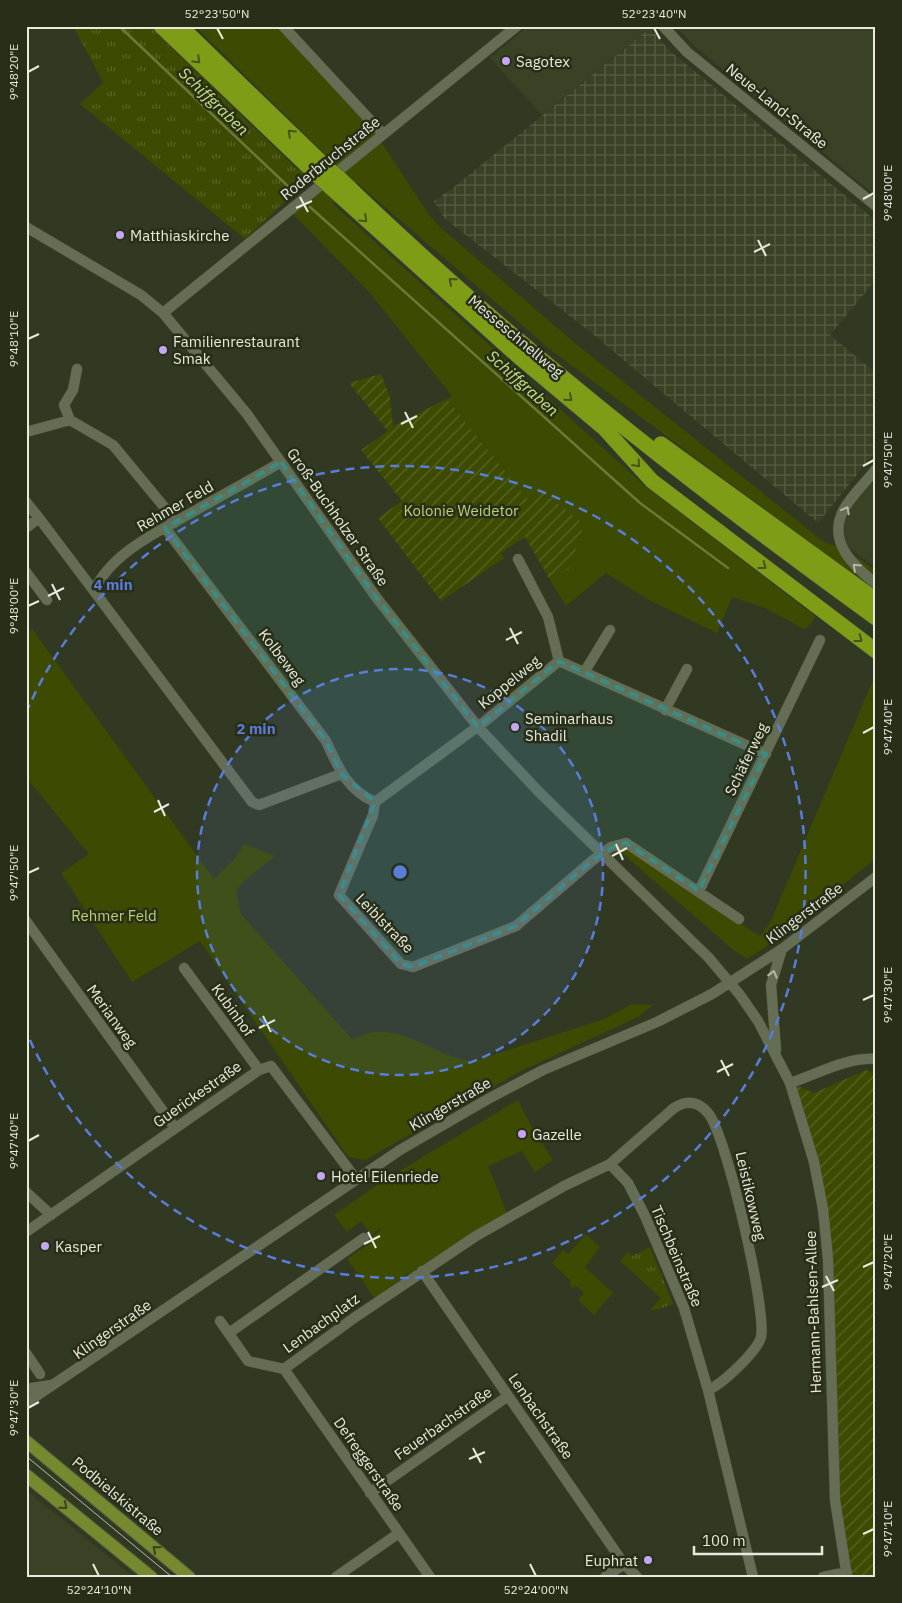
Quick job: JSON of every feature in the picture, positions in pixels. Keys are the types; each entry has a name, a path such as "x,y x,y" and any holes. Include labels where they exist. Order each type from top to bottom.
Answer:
{"highway":[{"name":"Messeschnellweg","path":"161,26 333,181 518,356 604,428"},
{"name":"Messeschnellweg","path":"180,26 322,171"},
{"name":"Messeschnellweg","path":"333,181 667,461 780,548 876,618"},
{"path":"542,358 876,600"},
{"path":"604,428 667,461"},
{"path":"604,428 652,482 876,651"}],"main road":[{"name":"Podbielskistraße","path":"26,1441 189,1577"},
{"path":"26,1475 151,1577"}],"street":[{"path":"284,26 382,134"},
{"name":"Roderbruchstraße","path":"163,313 517,26"},
{"name":"Neue-Land-Straße","path":"663,26 687,52 876,206"},
{"name":"Groß-Buchholzer Straße","path":"26,227 141,295 163,313 222,381 376,597 478,727 539,792 693,942 730,983"},
{"path":"26,432 70,420 64,405 73,390 77,369"},
{"name":"Kolbeweg","path":"70,420 113,445 166,508 170,525 326,740 341,774 368,799 375,802"},
{"name":"Rehmer Feld","path":"94,591 98,583 128,551 281,462"},
{"path":"876,469 844,510 839,532 845,555 852,564 876,584"},
{"path":"26,502 252,802 259,806 341,774"},
{"path":"26,528 38,518"},
{"name":"Koppelweg","path":"518,559 548,616 559,661"},
{"path":"26,572 47,600"},
{"path":"585,671 610,630"},
{"name":"Schäferweg","path":"699,891 820,640"},
{"name":"Koppelweg","path":"478,727 559,661"},
{"name":"Koppelweg","path":"559,661 585,671 665,710 766,754"},
{"path":"665,710 688,669"},
{"path":"375,802 478,727"},
{"name":"Leiblstraße","path":"375,802 373,815 339,895 401,964 407,967 516,926 603,853"},
{"path":"603,853 618,844 626,843 739,919"},
{"name":"Klingerstraße","path":"26,1403 400,1150 488,1099 543,1070 686,1009 782,949 876,877"},
{"name":"Merianweg","path":"26,921 175,1128"},
{"name":"Hermann-Bahlsen-Allee","path":"776,1053 770,985 782,949"},
{"name":"Kubinhof","path":"184,968 259,1070"},
{"name":"Hermann-Bahlsen-Allee","path":"730,983 758,1022 790,1082 814,1162 824,1217 828,1259 832,1437 836,1500 847,1574"},
{"path":"790,1082 850,1061 876,1059"},
{"name":"Guerickestraße","path":"26,1232 259,1070 272,1066 356,1179"},
{"name":"Leistikowweg","path":"610,1164 674,1108 686,1103 694,1103 701,1106 718,1128 739,1204 762,1330 759,1342 752,1351 716,1387 708,1390"},
{"path":"422,1271 520,1210 610,1164"},
{"name":"Tischbeinstraße","path":"610,1164 628,1183 662,1254 684,1308 708,1390 753,1577"},
{"path":"26,1192 50,1215"},
{"path":"229,1333 364,1238"},
{"name":"Lenbachplatz","path":"220,1321 248,1361 284,1369 422,1271"},
{"name":"Lenbachstraße","path":"422,1271 624,1564 637,1577"},
{"path":"26,1353 40,1374"},
{"name":"Defreggerstraße","path":"284,1369 430,1577"},
{"name":"Klingerstraße","path":"26,1389 54,1385"},
{"name":"Feuerbachstraße","path":"370,1493 508,1396"},
{"path":"336,1577 399,1533"},
{"path":"605,1577 624,1564"},
{"path":"823,1577 847,1574"}],"highlighted area":[{"path":"281,462 376,597 478,727 559,661 766,754 699,891 626,843 618,844 593,860 516,926 413,967 401,964 339,895 375,802 341,774 326,741 165,528"}],"shaded area":[{"path":"528,26 649,26 650,28 542,115 490,58"},
{"path":"675,26 876,26 876,196 697,48"},
{"path":"650,28 669,50 876,221 876,280 830,335 876,373 876,451 818,523 589,331 444,218 434,201 454,187"},
{"path":"876,477 876,568 855,552 841,546 844,510"},
{"path":"26,1490 96,1546 133,1577 26,1577"}],"green space":[{"path":"73,26 149,26 298,170 300,168 310,178 245,239 80,104 103,82"},
{"path":"195,26 283,26 382,133 376,139 384,146 429,215 440,227 576,344 824,542 847,550 876,571 876,592 552,351 357,183 355,184"},
{"path":"322,189 335,201 333,204 644,485 815,616 810,625 804,629 765,608 732,597 717,633 647,599 606,573 566,606 550,580 569,568 530,502 447,399 452,396 370,293 293,214"},
{"name":"Kolonie Weidetor","path":"381,374 390,397 393,426 447,399 530,502 543,492 584,524 569,569 550,580 525,537 501,553 504,558 441,601 378,518 402,501 361,450 388,431 349,383"},
{"path":"32,629 214,879 235,858 244,844 275,856 236,890 241,914 352,1039 374,1032 387,1032 412,1039 449,1055 474,1061 604,1019 632,1004 653,1005 638,1017 521,1071 365,1160 348,1157 200,941 132,982 61,873 89,854 26,777 26,634"},
{"path":"876,673 876,858 763,949 747,959 732,949 621,852 625,849 631,849 693,893 760,936 770,923"},
{"path":"866,1070 876,1073 876,1577 847,1577 835,1500 823,1209 791,1083 814,1093"},
{"path":"518,1100 533,1130 553,1160 535,1172 522,1151 488,1166 507,1213 411,1275 408,1273 375,1299 347,1259 375,1240 372,1237 381,1230 371,1235 361,1221 347,1232 334,1215 386,1179"},
{"path":"586,1234 600,1247 585,1267 613,1293 594,1315 578,1300 584,1293 576,1286 573,1288 569,1284 571,1281 552,1263 563,1250 568,1254"},
{"path":"650,1247 673,1304 653,1311 651,1309 661,1298 620,1261 628,1252 632,1256"}],"waterway":[{"name":"Schiffgraben","path":"119,26 294,192"},
{"name":"Schiffgraben","path":"310,207 640,503 728,568"}],"tram line":[{"path":"26,1456 172,1577"}],"place":[{"name":"Sagotex","path":"506,61"},
{"name":"Matthiaskirche","path":"120,235"},
{"name":"Familienrestaurant Smak","path":"163,350"},
{"name":"Seminarhaus Shadil","path":"515,727"},
{"name":"Gazelle","path":"522,1134"},
{"name":"Hotel Eilenriede","path":"321,1176"},
{"name":"Kasper","path":"45,1246"},
{"name":"Euphrat","path":"648,1560"}]}
